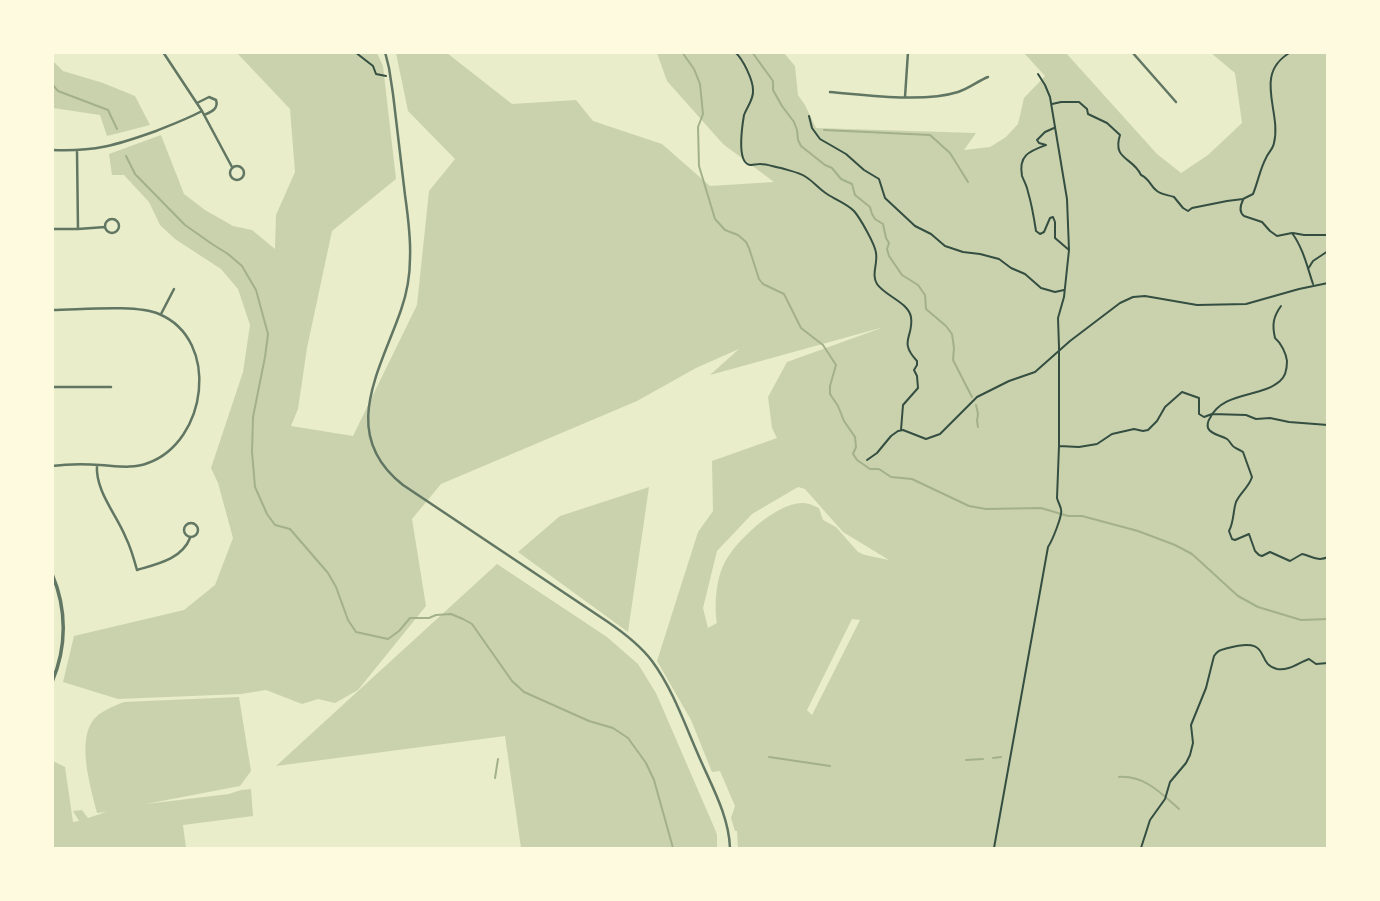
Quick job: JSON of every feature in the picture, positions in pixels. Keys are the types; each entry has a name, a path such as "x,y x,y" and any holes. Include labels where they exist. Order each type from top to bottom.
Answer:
{"street":[{"path":"163,52 197,103 232,167"},
{"path":"385,52 391,77 411,254 403,303 374,381 368,406 369,432 377,454 388,471 403,485 614,626 645,652 661,674 680,712 720,805 729,830 730,849"},
{"path":"905,97 908,52"},
{"path":"1132,52 1176,102"},
{"path":"830,92 905,97 939,96 961,92 988,77"},
{"path":"52,150 77,151 113,146 215,109 217,105 216,100 209,97 197,103"},
{"path":"77,151 78,229"},
{"path":"232,167 243,169 244,176 240,180 230,176 232,167"},
{"path":"112,219 120,224 114,234 107,232 105,227 107,221 112,219"},
{"path":"52,229 105,227"},
{"path":"161,314 174,289"},
{"path":"52,310 141,309 161,314 186,335 198,365 199,387 190,424 177,444 164,456 133,467 52,466"},
{"path":"52,387 111,387"},
{"path":"97,465 99,482 126,537 137,570 175,556 186,547 190,538 196,536 198,531 193,523 188,523 184,529 184,534 190,538"},
{"path":"52,574 59,594 64,625 58,666 52,682"}],"path":[{"path":"355,52 373,66 376,74 391,77"},
{"path":"735,52 744,63 754,93 745,114 742,156 744,162 797,172 854,211 874,246 877,262 874,272 876,283 905,307 911,316 907,339 909,351 917,361 914,370 918,388 903,405 901,431"},
{"path":"1051,104 1079,102 1087,109 1088,114 1107,123 1120,135 1118,150 1121,156 1140,170 1141,175 1149,178 1155,190 1174,197 1188,211 1243,199 1253,194 1266,156 1275,142 1270,77 1275,67 1291,52"},
{"path":"994,849 1048,547 1061,518 1062,509 1057,498 1058,318 1064,298 1069,250 1067,199 1051,104 1038,74"},
{"path":"810,116 812,128 820,139 846,154 879,179 885,198 915,226 931,234 945,246 999,259 1025,274 1041,288 1055,292 1064,290"},
{"path":"1055,127 1037,140 1046,145 1032,150 1021,164 1036,231 1040,234 1044,232 1053,217 1055,238 1069,250"},
{"path":"1243,199 1240,206 1242,215 1262,222 1277,236 1292,233 1328,235"},
{"path":"1292,233 1313,285"},
{"path":"1308,269 1313,261 1328,251"},
{"path":"867,460 877,453 891,436 903,430 926,439 934,437 948,427 977,397 1035,372 1070,341 1120,303 1133,297 1145,296 1197,305 1246,304 1328,283"},
{"path":"1281,306 1272,325 1275,338 1279,341 1287,361 1282,380 1222,404 1212,414 1208,428 1243,452 1252,477 1237,502 1233,525 1229,531 1232,539 1249,534 1255,551 1262,556 1270,552 1290,561 1302,554 1316,559 1328,557"},
{"path":"1059,446 1097,444 1112,434 1134,429 1148,430 1165,407 1182,392 1199,398 1200,416 1204,417 1212,414 1246,415 1256,419 1270,418 1328,425"},
{"path":"1141,849 1150,820 1165,799 1170,782 1190,755 1193,743 1191,725 1206,688 1216,652 1237,645 1254,645 1271,666 1277,669 1288,669 1308,659 1316,664 1328,663"}],"green space":[{"path":"237,53 377,53 383,66 396,179 332,231 307,348 298,409 291,426 353,436 417,305 429,191 455,159 408,111 396,53 447,53 512,104 576,100 593,121 662,144 710,186 774,182 723,144 667,81 657,53 784,53 795,66 798,95 816,128 976,133 964,150 990,147 1006,137 1018,124 1024,98 1045,76 1024,53 1066,53 1157,154 1181,173 1208,155 1242,123 1235,73 1211,53 1327,53 1327,848 738,848 737,831 731,818 735,806 720,771 712,772 691,720 657,661 698,532 713,511 712,461 777,438 772,428 768,397 787,362 884,327 710,375 739,349 696,368 637,401 441,484 412,519 426,606 358,690 335,703 318,699 302,704 266,690 241,694 118,699 63,682 74,636 184,610 215,585 233,538 218,483 211,468 243,372 250,325 238,289 221,269 175,239 160,225 149,202 124,175 112,175 109,154 161,135 184,194 233,226 252,230 275,249 276,215 295,172 290,109","holes":["798,487 805,489 843,532 889,560 858,552 836,527 823,520 819,508 805,503 793,504 769,516 729,555 717,585 717,623 708,628 703,608 717,551 752,514","852,619 860,620 812,715 807,710"]},
{"path":"53,61 63,71 135,96 150,125 107,136 100,115 53,108"},
{"path":"649,487 628,632 518,552 560,516"},
{"path":"497,564 607,637 638,664 656,693 714,827 717,848 521,848 505,736 276,766"},
{"path":"239,697 251,771 240,786 146,804 251,789 253,816 183,825 186,848 53,848 53,761 65,767 73,822 79,821 73,811 82,810 88,818 106,812 97,813 86,765 86,739 97,716 124,702"}],"waterway":[{"path":"682,52 694,69 700,84 703,114 698,127 699,166 715,219 725,230 738,235 746,242 759,279 763,284 784,294 801,328 823,345 836,365 830,394 855,437 856,447 853,454 857,460 870,469 879,469 891,477 912,479 969,506 986,509 1041,508 1138,531 1192,554 1238,596 1258,607 1301,620 1328,619"},
{"path":"752,52 773,81 773,90 794,122 801,146 832,168 841,179 852,184 855,195 870,207 875,219 883,224 889,243 889,256 902,275 918,285 925,295 926,309 952,334 953,360 972,397"},
{"path":"52,84 58,91 108,110 117,129"},
{"path":"824,130 930,135 950,153 968,182"},
{"path":"126,156 135,174 185,225 242,266 256,290 268,334 253,417 255,487 275,525 290,529 328,573 356,632 388,639 410,618 429,618 436,615 451,614 472,624 512,681 524,692 589,721 613,728 628,738 646,763 654,780 673,848"},
{"path":"976,405 978,427"},
{"path":"769,757 830,766"},
{"path":"993,758 1001,757"},
{"path":"495,778 498,759"},
{"path":"966,760 983,759"},
{"path":"1119,777 1144,782 1179,809"}]}
